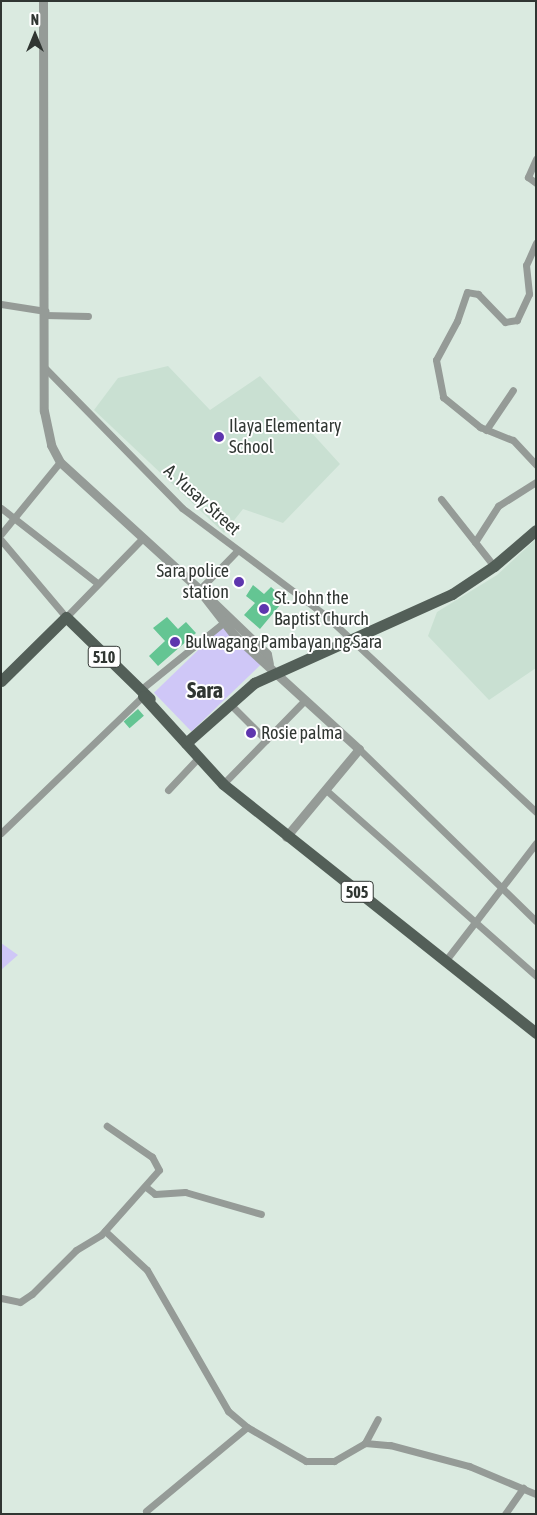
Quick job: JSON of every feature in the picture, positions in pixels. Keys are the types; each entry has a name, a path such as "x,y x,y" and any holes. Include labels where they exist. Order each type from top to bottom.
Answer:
{"main road":[{"path":"187,741 273,668 350,640 452,594 494,566 536,530"},
{"path":"1,681 66,617"},
{"name":"510","path":"66,617 187,741"},
{"name":"505","path":"187,741 198,758 223,784 286,837 446,960 536,1033"}],"street":[{"path":"44,1 40,78 46,368 45,424 60,462 141,540 200,593 305,700 359,749 536,921"},
{"path":"536,159 528,177 536,182"},
{"path":"536,243 526,264 530,294 517,320 505,322 478,294 467,292 457,321 436,360 443,397 486,430 514,440 536,465"},
{"path":"1,304 45,313 88,316"},
{"name":"A. Yusay Street","path":"46,368 182,508 237,551 299,594 450,727 474,757 536,812"},
{"path":"486,430 513,390"},
{"path":"1,534 60,462"},
{"path":"474,542 498,506 536,482"},
{"path":"441,499 494,566"},
{"path":"1,508 98,583"},
{"path":"1,540 66,617 141,540"},
{"path":"200,593 237,551"},
{"path":"1,832 141,694 225,620"},
{"path":"223,784 305,700"},
{"path":"230,704 266,740"},
{"path":"286,837 359,749"},
{"path":"168,790 198,758"},
{"path":"326,790 536,976"},
{"path":"446,960 474,920 536,843"},
{"path":"1,1298 20,1302 76,1250 105,1231 146,1187 159,1170 157,1164 107,1126"},
{"path":"146,1187 155,1194 185,1192 260,1214"},
{"path":"105,1231 147,1270 228,1411 247,1427 306,1461 334,1461 365,1443 378,1419"},
{"path":"146,1511 247,1427"},
{"path":"365,1443 469,1466 536,1494"},
{"path":"505,1514 523,1488"}],"shaded area":[{"name":"Ilaya Elementary School","path":"168,366 210,410 260,376 340,464 283,523 243,509 224,533 94,410 118,378"},
{"path":"536,539 536,668 489,700 428,636 437,612 497,575"},
{"path":"223,626 261,665 191,732 154,693"},
{"path":"1,943 18,955 1,970"}],"building":[{"name":"St. John the Baptist Church","path":"253,585 264,594 271,587 285,599 260,629 244,615 255,603 246,596"},
{"name":"Bulwagang Pambayan ng Sara","path":"167,617 178,629 186,622 196,633 158,666 149,656 165,641 153,628"},
{"path":"138,709 144,716 130,728 124,721"}],"place":[{"name":"Ilaya Elementary School","path":"219,437"},
{"name":"Sara police station","path":"239,582"},
{"name":"St. John the Baptist Church","path":"264,609"},
{"name":"Bulwagang Pambayan ng Sara","path":"175,642"},
{"name":"Rosie palma","path":"251,733"}],"district":[{"name":"Sara","path":"205,691"}]}
